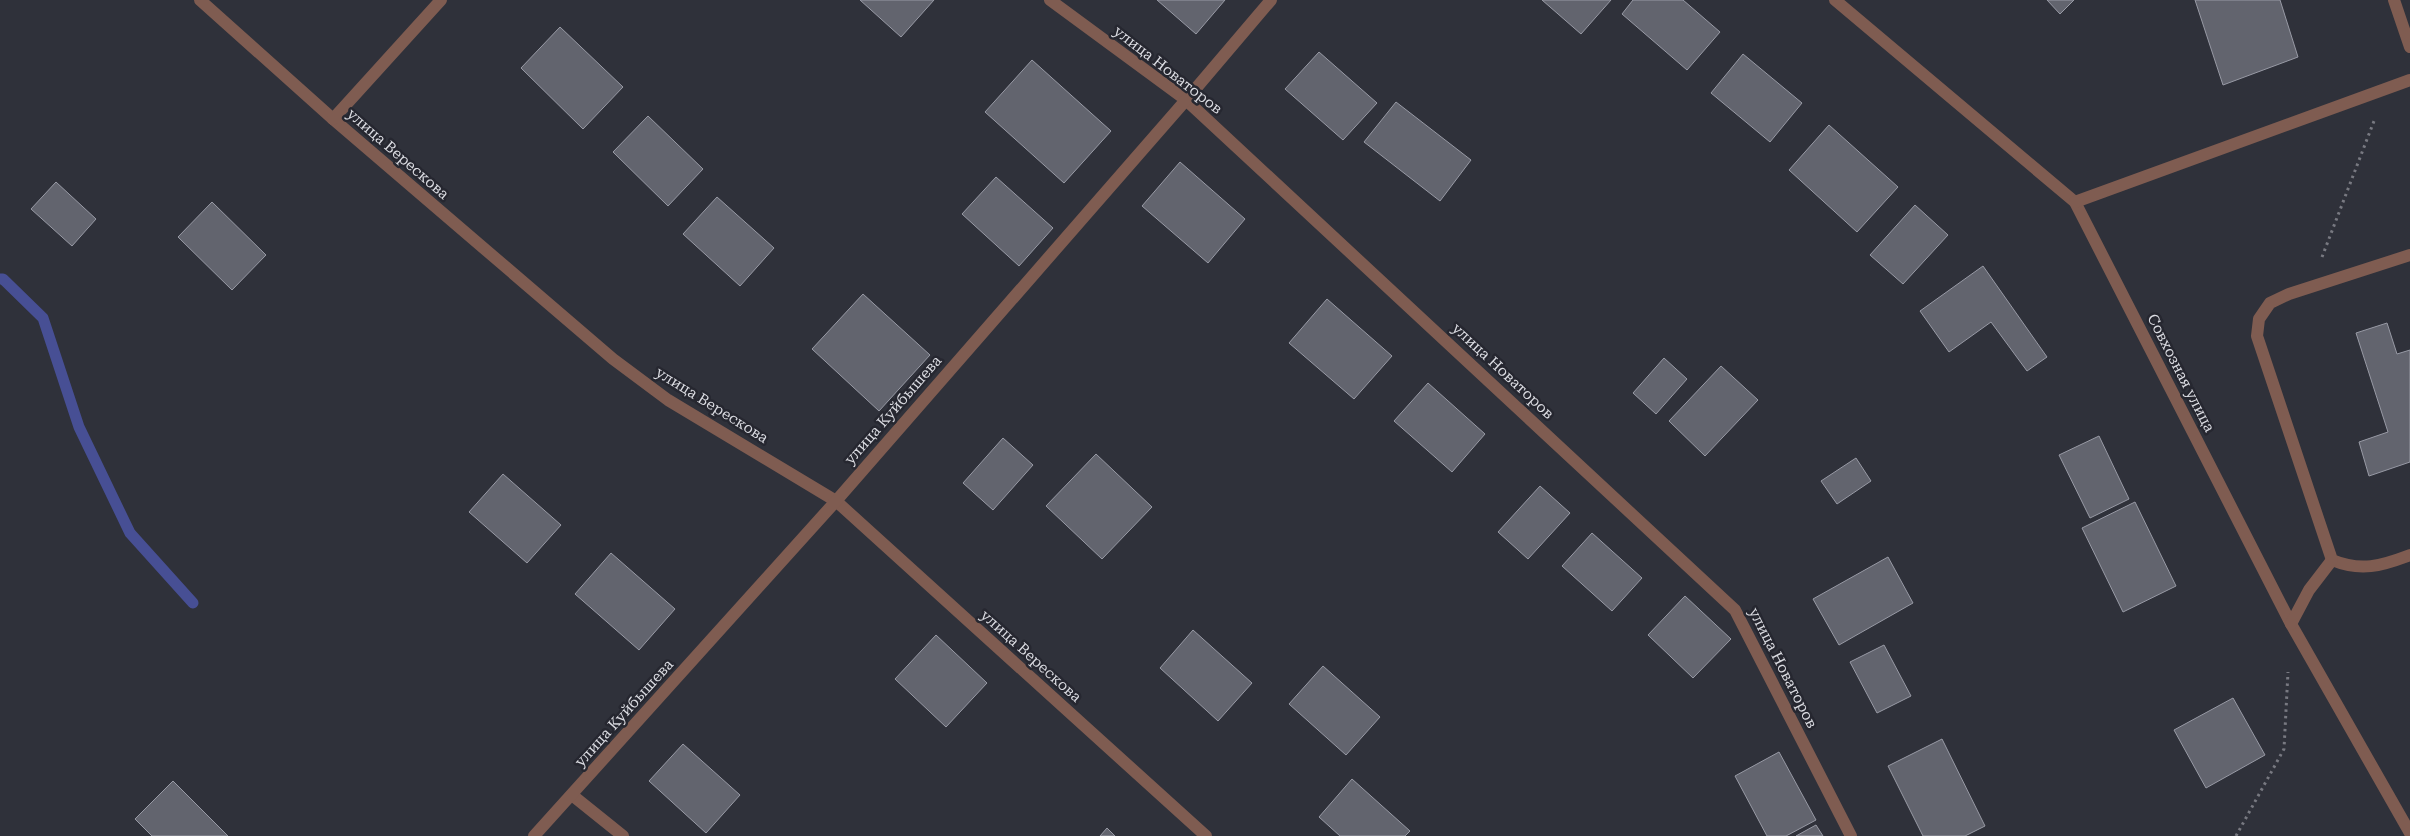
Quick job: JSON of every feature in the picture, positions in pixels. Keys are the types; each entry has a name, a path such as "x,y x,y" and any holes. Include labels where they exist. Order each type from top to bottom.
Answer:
{"street":[{"name":"улица Верескова","path":"200,0 333,119 613,359 668,400 836,501 1206,836"},
{"path":"333,119 441,0"},
{"name":"улица Новаторов","path":"1050,0 1186,100 1735,610 1851,836"},
{"name":"улица Куйбышева","path":"534,836 836,501 1271,0"},
{"name":"Совхозная улица","path":"1835,0 2075,202 2291,624 2410,834"},
{"path":"2394,0 2410,47"},
{"path":"2075,202 2410,80"},
{"path":"2410,255 2270,303 2259,319 2257,336 2332,560 2348,567 2364,567 2382,565 2410,555"},
{"path":"2291,624 2309,590 2332,560"},
{"path":"572,795 623,836"}],"path":[{"path":"2310,288 2387,88"},
{"path":"2236,836 2284,749 2291,624"}],"building":[{"path":"860,0 934,0 901,37"},
{"path":"1157,0 1225,0 1196,34"},
{"path":"1542,0 1611,0 1581,34"},
{"path":"1633,0 1683,0 1720,32 1687,70 1622,14"},
{"path":"2047,0 2074,0 2060,14"},
{"path":"2195,0 2280,0 2298,57 2223,85"},
{"path":"560,27 623,87 583,129 521,68"},
{"path":"1319,52 1377,103 1343,140 1285,89"},
{"path":"1743,54 1802,103 1770,142 1711,93"},
{"path":"1032,60 1111,131 1064,183 985,112"},
{"path":"1396,102 1471,160 1440,201 1364,142"},
{"path":"648,116 703,169 668,206 613,152"},
{"path":"1829,125 1898,187 1857,232 1789,170"},
{"path":"1180,162 1245,219 1208,263 1142,206"},
{"path":"996,177 1053,228 1019,266 962,214"},
{"path":"56,182 96,219 72,246 31,209"},
{"path":"717,197 774,248 740,286 683,234"},
{"path":"212,202 266,255 232,290 178,237"},
{"path":"1915,205 1948,235 1903,284 1870,255"},
{"path":"1983,266 2047,357 2027,371 1991,322 1949,352 1920,311"},
{"path":"863,294 930,355 879,411 812,349"},
{"path":"1327,299 1392,356 1354,399 1289,343"},
{"path":"2387,323 2397,354 2410,350 2410,462 2369,476 2359,442 2388,432 2356,333"},
{"path":"1664,358 1687,379 1656,414 1633,393"},
{"path":"1721,366 1758,400 1705,456 1669,421"},
{"path":"1428,383 1485,434 1452,472 1394,421"},
{"path":"2099,436 2129,499 2090,518 2059,455"},
{"path":"1003,438 1033,465 993,510 963,483"},
{"path":"1096,454 1152,507 1102,559 1046,506"},
{"path":"1856,458 1871,481 1837,504 1821,481"},
{"path":"503,474 561,525 527,563 469,512"},
{"path":"1540,486 1570,513 1528,559 1498,532"},
{"path":"2135,502 2176,586 2123,612 2082,528"},
{"path":"1592,533 1642,578 1612,611 1562,566"},
{"path":"611,553 675,609 639,650 575,594"},
{"path":"1888,557 1913,603 1839,645 1813,599"},
{"path":"1685,596 1731,639 1693,678 1648,635"},
{"path":"1193,630 1252,683 1218,721 1160,668"},
{"path":"936,635 987,683 946,727 895,679"},
{"path":"1884,645 1911,696 1877,713 1850,662"},
{"path":"1323,666 1380,717 1346,755 1289,704"},
{"path":"2233,698 2265,755 2206,788 2174,730"},
{"path":"1942,739 1985,826 1965,836 1923,836 1888,766"},
{"path":"683,744 740,795 706,833 649,781"},
{"path":"1779,752 1816,820 1786,836 1767,836 1735,776"},
{"path":"1352,779 1410,831 1405,836 1340,836 1319,817"},
{"path":"173,781 228,836 152,836 135,819"},
{"path":"1816,825 1823,836 1796,836"},
{"path":"1107,828 1115,836 1100,836"}],"waterway":[{"path":"0,279 3,279 43,318 79,427 130,533 193,603"}]}
